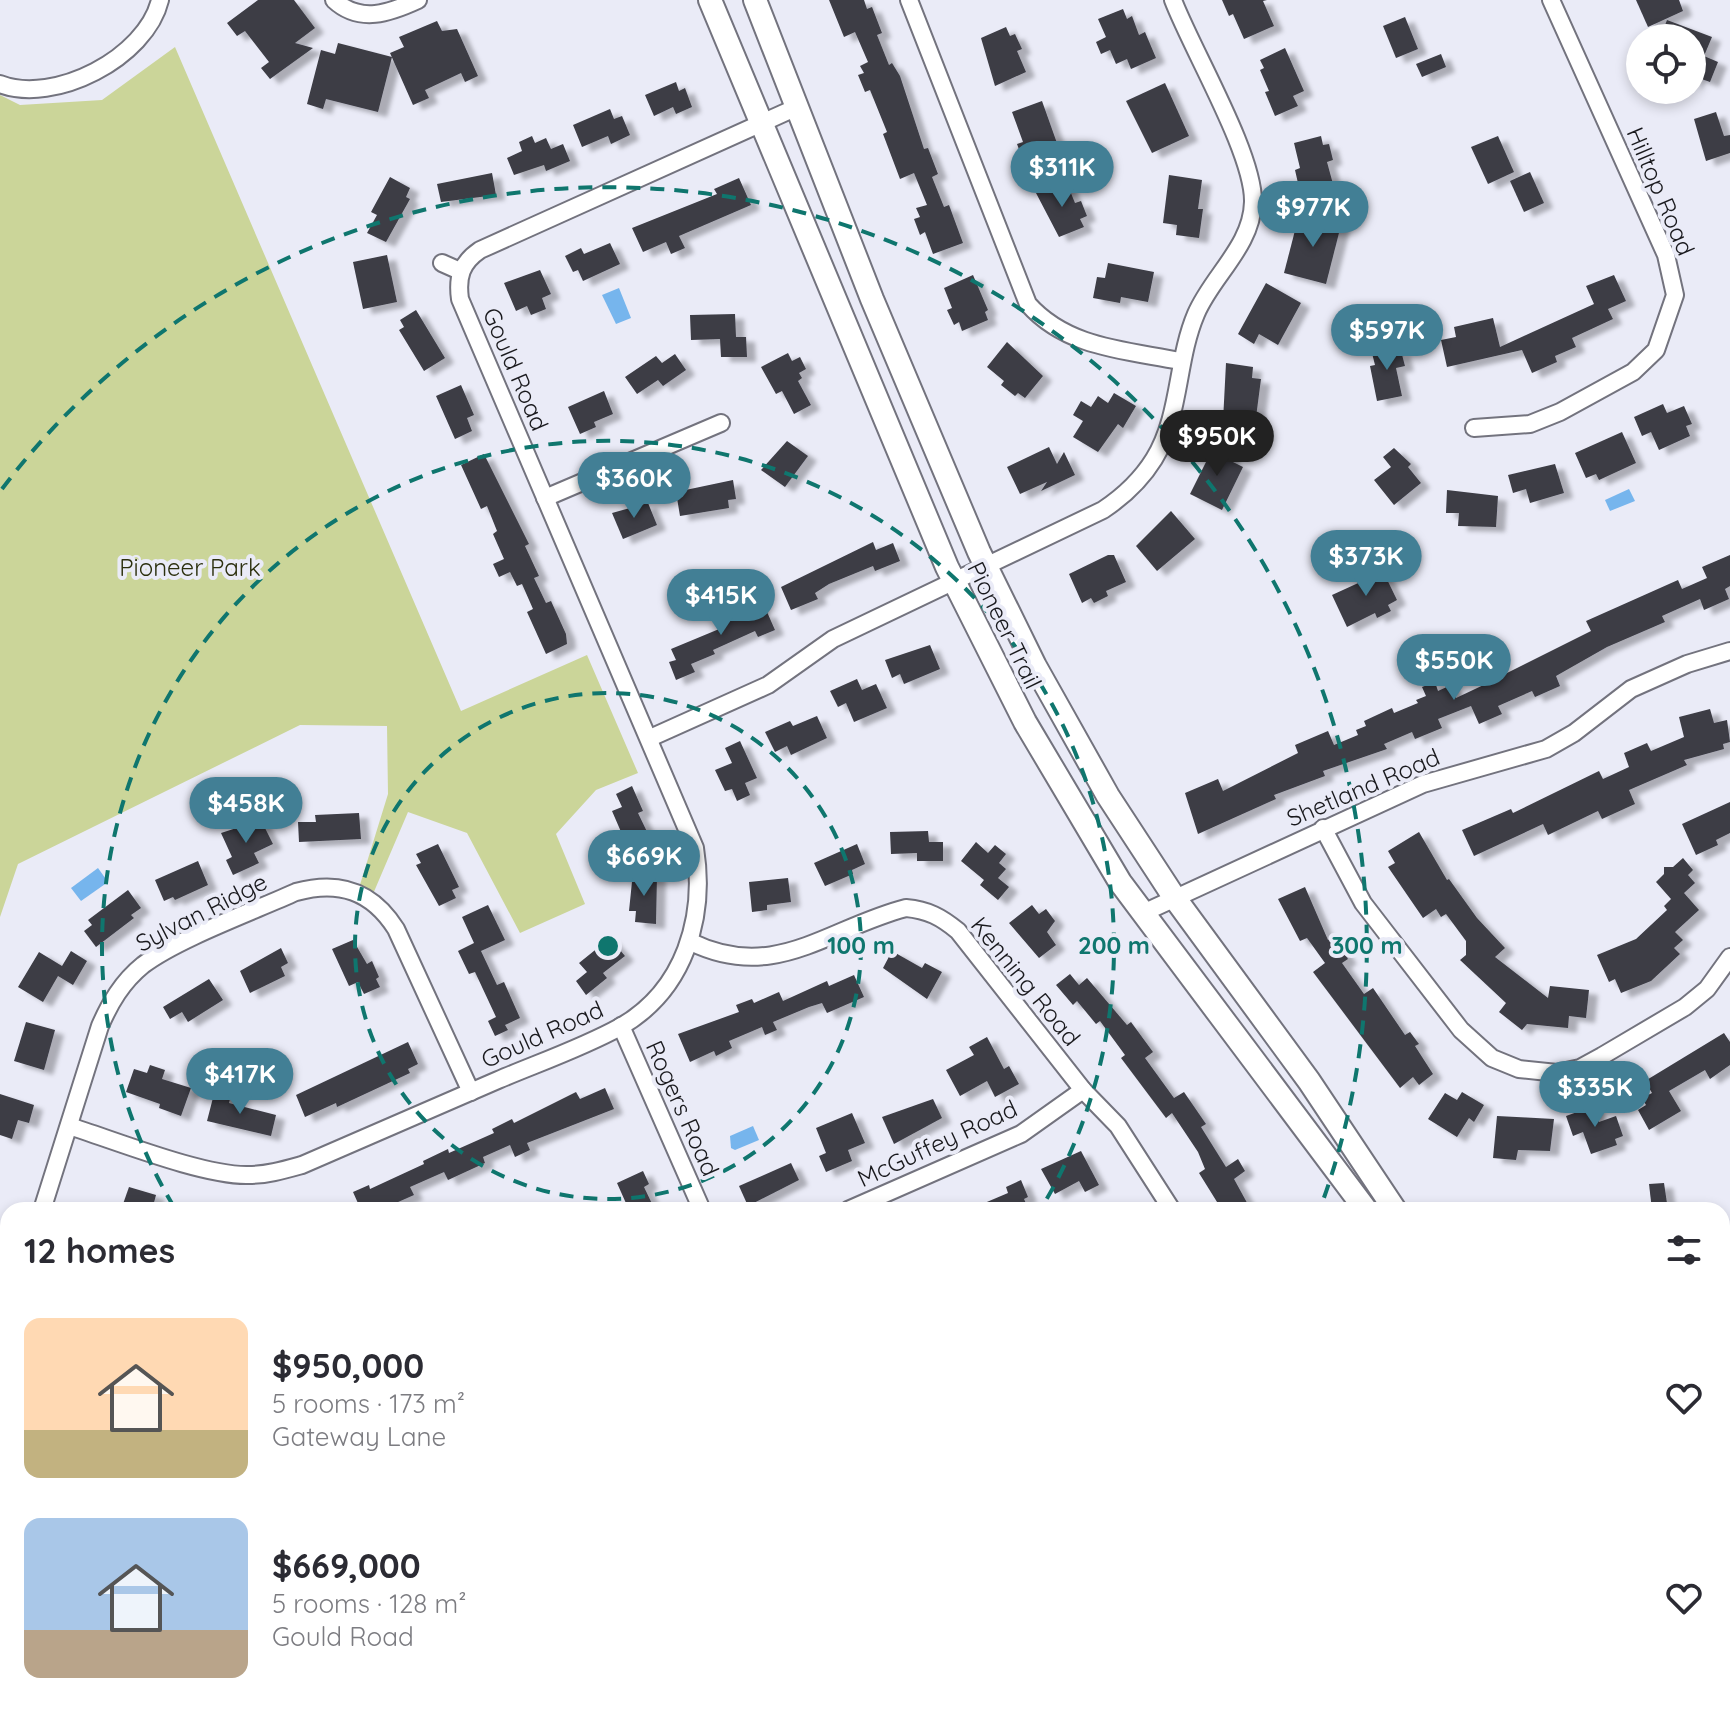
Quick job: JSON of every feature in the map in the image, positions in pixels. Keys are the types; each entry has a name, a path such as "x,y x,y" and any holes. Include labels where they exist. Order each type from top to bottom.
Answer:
{"main road":[{"name":"Pioneer Trail","path":"710,0 954,583 1043,756 1143,913 1360,1202"},
{"name":"Pioneer Trail","path":"755,0 795,108 986,568 1073,736 1174,897 1309,1081 1390,1202"}],"street":[{"path":"0,84 18,91 49,89 121,59 142,37 160,0"},
{"path":"334,0 353,12 374,16 418,0"},
{"path":"909,0 1028,304 1054,329 1084,342 1180,361"},
{"path":"650,738 768,685 833,639 1103,510 1138,481 1168,432 1180,361 1197,310 1243,239 1253,202 1247,166 1173,0"},
{"name":"Hilltop Road","path":"1474,428 1530,424 1560,412 1633,372 1656,350 1675,295 1666,255 1551,0"},
{"path":"442,263 460,271 468,258 480,250 795,108"},
{"name":"Gould Road","path":"69,1126 216,1171 245,1175 274,1173 302,1165 621,1026 667,983 691,942 700,879 695,848 460,299 460,271"},
{"path":"545,498 721,423"},
{"name":"Shetland Road","path":"1143,913 1323,828 1445,776 1546,749 1574,733 1631,689 1687,664 1730,651"},
{"path":"1323,828 1363,903 1461,1030 1492,1058 1519,1069 1557,1073 1580,1068 1685,1007 1707,989 1730,957"},
{"name":"Sylvan Ridge","path":"45,1202 110,1002 135,973 166,952 296,892 319,885 343,887 365,896 384,909 471,1092"},
{"name":"Kenning Road","path":"691,942 734,957 784,955 887,913 906,908 926,910 958,931 1083,1090 1118,1126 1167,1202"},
{"name":"Rogers Road","path":"621,1026 698,1202"},
{"name":"McGuffey Road","path":"866,1202 1021,1134 1083,1090"}],"green space":[{"name":"Pioneer Park","path":"175,47 461,711 587,655 638,773 596,790 556,834 585,904 520,933 467,833 408,812 373,894 359,888 388,794 387,726 300,725 18,864 0,917 0,95 20,105 102,100"}],"water":[{"path":"619,288 631,318 616,324 602,295"},
{"path":"1629,489 1635,501 1610,511 1605,500"},
{"path":"98,868 108,882 81,901 71,888"},
{"path":"753,1126 759,1140 735,1150 731,1148 730,1136"}],"building":[{"path":"258,0 294,0 315,28 295,43 313,48 270,79 261,68 269,62 245,31 237,36 227,23"},
{"path":"829,0 864,0 867,9 872,7 882,33 877,35 889,65 892,63 900,76 924,149 928,148 938,174 932,177 944,207 949,205 963,243 933,254 925,232 920,235 914,219 920,217 916,208 927,205 914,173 900,179 883,134 887,132 870,90 865,92 858,75 864,73 860,66 868,62 855,32 844,37"},
{"path":"1222,0 1267,0 1263,1 1274,26 1244,39 1233,14 1229,16"},
{"path":"1636,0 1679,0 1683,11 1655,24 1647,24"},
{"path":"1123,9 1127,19 1132,16 1139,35 1145,32 1156,58 1131,69 1127,59 1116,64 1110,50 1101,54 1096,42 1106,37 1098,19"},
{"path":"1405,17 1418,49 1396,58 1383,26"},
{"path":"437,21 442,31 457,29 478,76 465,82 461,73 425,90 429,98 413,105 390,53 404,47 399,37"},
{"path":"1006,27 1010,36 1015,34 1022,49 1017,51 1026,72 995,86 981,38"},
{"path":"1706,35 1712,37 1706,51"},
{"path":"338,43 392,57 378,112 326,99 323,109 307,104 321,50 335,54"},
{"path":"1285,48 1304,91 1293,96 1298,106 1275,116 1265,92 1269,91 1260,70 1264,68 1260,60"},
{"path":"1441,54 1446,67 1422,77 1416,64"},
{"path":"1706,57 1718,62 1710,82 1706,81"},
{"path":"676,82 679,91 685,88 692,107 676,114 673,107 654,116 645,95"},
{"path":"1165,83 1189,136 1152,153 1126,101"},
{"path":"1042,101 1058,146 1044,151 1048,160 1026,168 1017,144 1023,142 1012,112"},
{"path":"610,109 614,119 622,116 630,135 611,144 608,136 582,147 573,125"},
{"path":"1716,112 1724,136 1730,135 1730,153 1706,161 1694,119"},
{"path":"532,136 535,143 546,138 551,149 563,144 570,161 546,171 544,165 514,175 507,158 522,151 519,142"},
{"path":"1321,136 1323,145 1329,144 1333,160 1327,162 1333,184 1300,192 1295,170 1300,168 1294,143"},
{"path":"1498,136 1514,172 1488,184 1471,147"},
{"path":"1530,172 1544,203 1524,212 1510,181"},
{"path":"492,173 496,195 441,202 437,184"},
{"path":"1169,175 1202,180 1198,209 1203,209 1199,238 1176,235 1177,225 1163,223"},
{"path":"390,177 410,188 406,197 410,199 386,242 367,233 377,215 371,212"},
{"path":"739,178 751,205 679,236 685,248 671,254 666,242 643,252 632,228 717,194 714,189"},
{"path":"1066,181 1075,203 1081,201 1087,216 1080,219 1084,227 1059,237 1036,193"},
{"path":"1299,215 1341,225 1326,284 1284,273"},
{"path":"610,243 620,264 583,281 578,270 573,272 565,256 581,248 584,254"},
{"path":"387,255 397,302 363,309 353,262"},
{"path":"1108,263 1154,272 1148,302 1121,297 1120,303 1093,298 1097,277 1105,278"},
{"path":"540,270 551,294 542,298 546,309 531,315 527,306 516,311 504,283"},
{"path":"973,275 988,310 985,312 988,320 962,331 959,322 954,325 947,310 952,308 944,288"},
{"path":"1614,275 1626,301 1608,309 1613,319 1572,338 1576,347 1555,356 1557,362 1532,373 1522,350 1447,367 1441,340 1456,337 1454,327 1493,318 1500,347 1594,304 1586,286"},
{"path":"1266,283 1301,303 1278,345 1259,334 1254,344 1238,334"},
{"path":"416,310 445,358 424,371 399,330 404,327 400,320"},
{"path":"735,314 736,337 746,337 747,357 721,357 720,339 691,340 690,315"},
{"path":"1392,340 1394,353 1401,351 1405,366 1396,368 1402,396 1377,401 1370,366 1375,365 1372,353 1380,352 1378,343"},
{"path":"1007,342 1043,376 1025,398 1018,393 1015,396 1001,385 1004,381 987,367"},
{"path":"788,353 792,361 800,357 806,369 799,373 802,378 798,381 811,405 794,414 782,391 776,394 761,367"},
{"path":"675,354 686,370 663,386 658,380 637,394 625,377 656,356 662,363"},
{"path":"1226,363 1253,367 1252,378 1261,379 1255,425 1223,421"},
{"path":"461,385 474,415 467,418 472,431 455,439 436,396"},
{"path":"604,391 613,414 594,422 596,427 580,434 568,407"},
{"path":"1114,393 1136,406 1123,428 1118,424 1098,452 1073,437 1083,421 1073,415 1081,401 1091,407 1098,396 1108,403"},
{"path":"1663,404 1667,413 1684,406 1692,424 1686,426 1690,436 1659,450 1651,432 1642,436 1634,417"},
{"path":"1622,432 1636,463 1599,480 1596,474 1586,478 1575,453"},
{"path":"787,441 808,456 785,487 761,470"},
{"path":"1215,444 1233,452 1229,460 1243,467 1222,510 1190,494"},
{"path":"1049,447 1057,464 1064,452 1075,475 1041,491 1047,482 1020,494 1007,467"},
{"path":"1394,448 1411,464 1408,467 1421,483 1394,505 1374,480 1391,467 1383,457"},
{"path":"484,454 529,544 525,546 539,576 534,578 546,603 551,601 566,634 567,644 546,654 527,612 533,609 522,584 517,586 510,572 499,577 493,564 504,559 493,534 497,531 487,506 481,509 461,465"},
{"path":"1555,464 1564,493 1530,503 1526,489 1513,493 1508,475"},
{"path":"733,480 736,499 728,500 729,508 680,516 676,492"},
{"path":"1447,490 1498,496 1496,527 1458,526 1459,513 1446,513"},
{"path":"648,503 657,525 623,539 612,513"},
{"path":"1171,511 1195,539 1157,571 1136,546"},
{"path":"873,542 876,550 893,543 900,561 875,571 873,566 829,584 815,593 818,599 791,610 781,587"},
{"path":"1114,555 1126,582 1106,591 1108,596 1094,603 1091,598 1082,603 1069,574"},
{"path":"1730,555 1730,586 1725,589 1729,599 1704,610 1700,599 1662,616 1665,622 1607,647 1556,676 1560,686 1535,697 1532,691 1498,706 1502,714 1479,724 1471,706 1438,719 1442,728 1415,739 1412,732 1384,744 1387,749 1323,771 1325,776 1274,795 1276,799 1198,834 1185,793 1218,779 1223,791 1298,753 1295,745 1328,731 1334,745 1358,735 1356,730 1366,726 1364,721 1392,708 1394,713 1418,703 1416,700 1426,696 1422,687 1435,682 1438,691 1451,685 1456,698 1492,681 1488,673 1500,668 1503,675 1591,631 1586,621 1678,580 1682,589 1707,578 1702,567"},
{"path":"1380,565 1397,600 1388,605 1391,611 1377,618 1375,613 1347,627 1332,595 1367,579 1365,573"},
{"path":"744,597 749,608 757,604 761,614 767,612 775,630 758,637 755,631 713,650 715,654 691,664 695,672 676,680 669,662 676,660 671,649 724,627 721,620 737,613 732,603"},
{"path":"930,645 940,669 904,684 900,674 892,678 885,660"},
{"path":"857,679 862,690 876,684 887,708 854,722 846,703 838,707 830,691"},
{"path":"1710,709 1714,723 1727,720 1730,742 1723,744 1724,749 1684,760 1687,765 1629,790 1635,804 1602,819 1598,811 1548,835 1543,824 1474,856 1462,830 1511,809 1513,813 1599,771 1603,779 1629,767 1624,753 1647,743 1651,751 1684,737 1679,717"},
{"path":"817,716 827,738 791,755 787,746 775,752 765,732 790,721 793,726"},
{"path":"740,741 757,778 745,783 750,795 737,801 732,789 725,791 715,770 732,763 725,748"},
{"path":"632,786 643,811 638,813 650,838 628,848 612,811 622,807 616,794"},
{"path":"1730,802 1730,833 1716,840 1718,845 1696,855 1682,824"},
{"path":"359,813 361,839 299,842 298,822 316,822 315,815"},
{"path":"261,820 273,844 254,853 259,863 233,875 226,860 232,857 221,833"},
{"path":"928,831 929,842 943,842 943,861 917,861 917,853 891,854 890,832"},
{"path":"1419,832 1447,880 1505,948 1495,957 1548,998 1550,986 1589,990 1586,1018 1569,1016 1568,1028 1527,1024 1522,1030 1499,1012 1506,1003 1460,960 1466,955 1466,941 1446,914 1441,917 1436,909 1423,918 1388,867 1395,863 1388,851"},
{"path":"976,842 988,853 995,845 1006,854 999,863 1006,869 998,878 1009,887 998,900 980,885 984,880 961,861"},
{"path":"438,844 459,887 452,890 456,898 439,906 416,865 421,863 416,854"},
{"path":"857,844 865,864 852,870 853,874 825,886 814,863"},
{"path":"1683,858 1693,870 1688,875 1695,883 1684,893 1699,910 1675,932 1683,940 1674,948 1680,954 1651,981 1621,993 1615,979 1609,982 1597,955 1636,939 1667,910 1664,906 1671,899 1656,882 1664,874 1664,867 1673,867"},
{"path":"198,861 208,885 175,900 173,897 164,901 155,880"},
{"path":"633,872 657,875 656,924 635,922 636,911 629,911"},
{"path":"788,878 791,902 767,905 767,910 752,912 749,882"},
{"path":"1305,887 1328,940 1333,937 1348,959 1342,963 1364,994 1373,988 1405,1035 1410,1032 1419,1044 1415,1046 1433,1074 1419,1085 1413,1077 1400,1088 1313,972 1325,963 1307,938 1300,941 1278,899"},
{"path":"128,890 141,908 131,915 134,918 96,947 84,931 92,925 88,920"},
{"path":"488,905 505,940 481,951 497,985 504,982 520,1018 505,1025 508,1030 495,1036 488,1021 496,1017 475,972 469,974 458,951 474,943 462,917"},
{"path":"1032,905 1039,914 1046,909 1055,921 1047,932 1056,945 1039,958 1009,923"},
{"path":"610,938 625,956 603,973 607,978 586,995 576,981 587,972 579,963"},
{"path":"353,940 367,964 372,961 379,977 376,979 380,987 364,994 358,982 349,986 332,949"},
{"path":"281,948 288,963 281,967 285,976 250,993 240,971"},
{"path":"71,951 87,961 73,985 58,976 43,1002 18,987 39,952 62,966"},
{"path":"892,951 922,968 925,963 942,972 927,999 883,968"},
{"path":"1070,974 1079,985 1087,978 1127,1025 1131,1022 1153,1052 1145,1058 1174,1098 1184,1092 1206,1124 1201,1127 1226,1167 1238,1159 1245,1171 1234,1179 1247,1202 1217,1202 1199,1173 1205,1169 1198,1152 1172,1113 1166,1118 1121,1058 1125,1055 1100,1021 1096,1024 1077,1001 1073,1005 1056,985"},
{"path":"854,975 864,997 827,1013 822,1003 809,1007 773,1022 777,1030 765,1035 762,1027 729,1041 732,1048 716,1056 714,1051 690,1062 678,1034 739,1012 736,1005 752,999 754,1003 779,992 783,1001 827,981 829,986"},
{"path":"209,979 223,1000 188,1022 182,1012 170,1019 163,1007"},
{"path":"26,1022 55,1030 44,1070 14,1061"},
{"path":"1724,1033 1730,1042 1730,1065 1710,1079 1705,1070 1669,1091 1681,1111 1649,1130 1638,1110 1646,1105 1642,1098 1652,1093 1645,1081"},
{"path":"987,1037 1004,1069 1009,1066 1019,1084 995,1097 987,1081 960,1096 946,1070 974,1055 969,1047"},
{"path":"408,1042 418,1064 408,1069 410,1073 337,1107 336,1103 305,1117 296,1095"},
{"path":"150,1065 165,1070 162,1079 191,1088 181,1116 159,1108 160,1104 126,1092 134,1069 147,1073"},
{"path":"605,1088 614,1109 527,1143 530,1150 515,1157 510,1145 483,1157 485,1163 448,1180 444,1172 410,1187 414,1195 398,1202 357,1202 353,1192 369,1185 370,1189 448,1149 449,1153 494,1133 492,1129 512,1119 514,1123 576,1092 580,1099"},
{"path":"215,1090 231,1094 229,1103 276,1115 271,1136 207,1121"},
{"path":"1462,1092 1484,1105 1474,1122 1469,1118 1457,1137 1428,1119 1445,1093 1457,1100"},
{"path":"0,1094 34,1105 29,1123 18,1120 12,1139 0,1135"},
{"path":"933,1099 942,1118 894,1144 882,1117"},
{"path":"1594,1106 1599,1122 1616,1116 1623,1136 1615,1139 1617,1145 1591,1154 1583,1132 1573,1136 1566,1116"},
{"path":"852,1113 865,1143 848,1150 852,1161 826,1172 819,1156 826,1153 816,1128"},
{"path":"1497,1116 1554,1119 1550,1151 1518,1150 1516,1160 1493,1158"},
{"path":"1081,1151 1099,1185 1085,1192 1079,1181 1055,1194 1041,1169"},
{"path":"791,1163 799,1180 756,1202 746,1202 739,1186"},
{"path":"643,1171 649,1184 644,1187 651,1202 625,1202 617,1183"},
{"path":"1021,1180 1028,1197 1024,1199 1025,1202 987,1202 1008,1193 1006,1187"},
{"path":"1664,1183 1667,1202 1651,1202 1649,1184"},
{"path":"129,1187 156,1195 154,1202 124,1202"}]}
